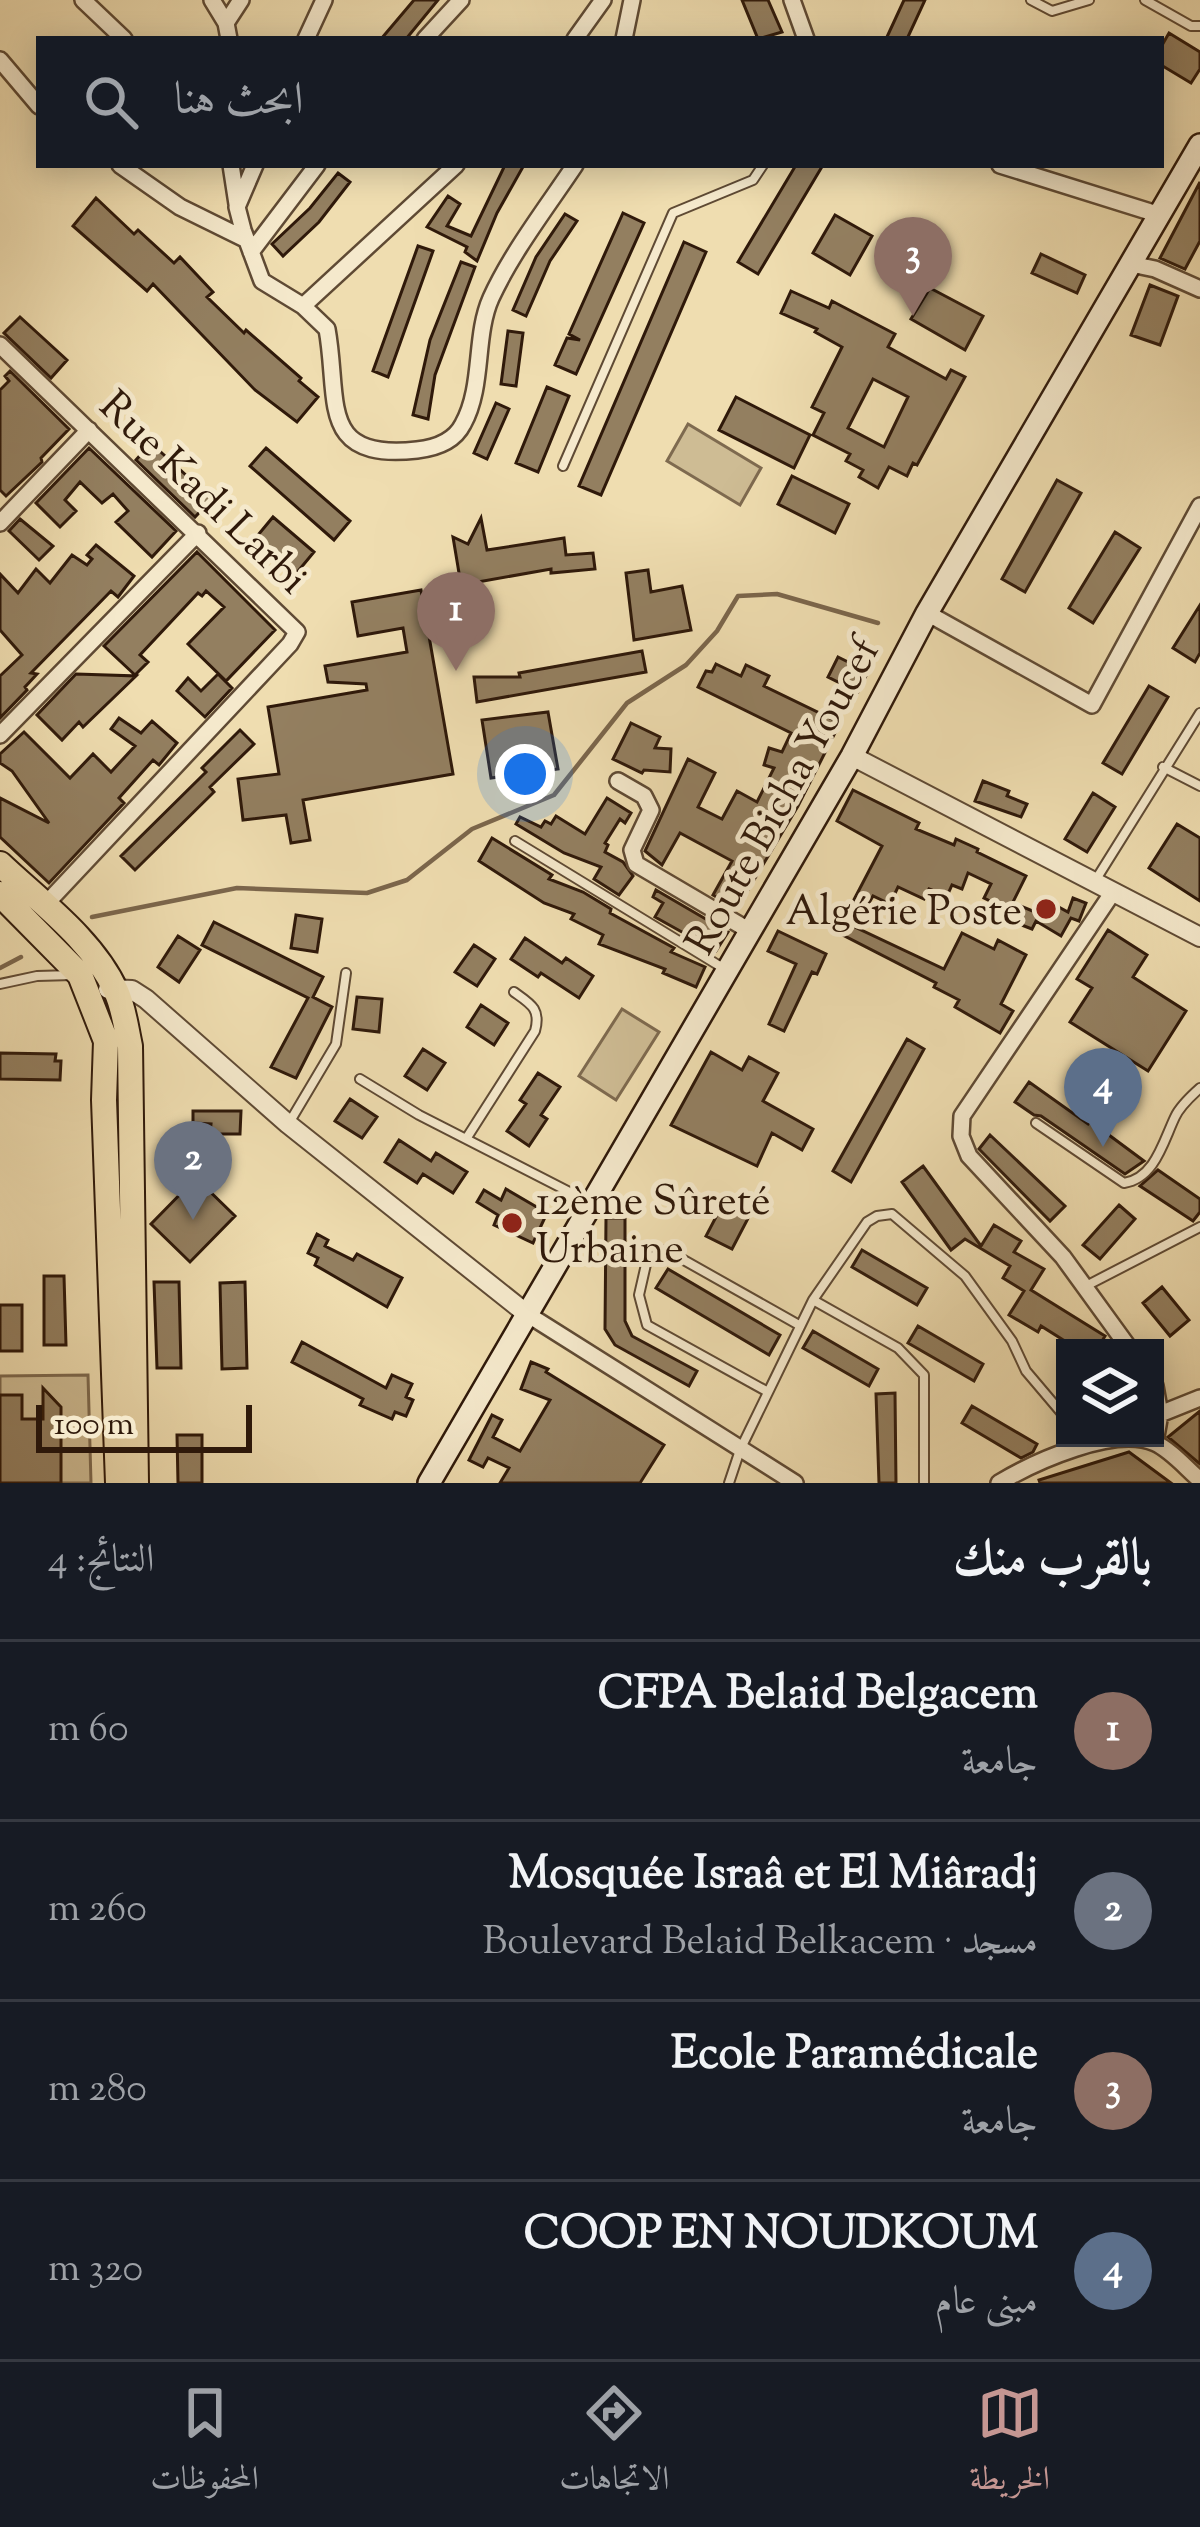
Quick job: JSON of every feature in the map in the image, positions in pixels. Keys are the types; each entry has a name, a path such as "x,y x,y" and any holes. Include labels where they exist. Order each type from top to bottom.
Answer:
{"main road":[{"name":"Route Bicha Youcef","path":"429,1483 1200,145"},
{"path":"0,864 46,917 80,969 106,1041 118,1483"},
{"path":"0,894 46,917"},
{"path":"80,969 115,988 130,1046 136,1483"}],"street":[{"path":"83,0 121,36"},
{"path":"212,0 227,31"},
{"path":"227,31 242,0"},
{"path":"307,36 324,0"},
{"path":"427,36 461,0"},
{"path":"577,36 603,0"},
{"path":"625,36 632,0"},
{"path":"792,0 805,36"},
{"path":"0,60 36,102"},
{"path":"124,168 249,246"},
{"path":"231,168 237,207 262,281 303,306 327,329 342,430 352,443 370,451 403,452 448,442 463,425 489,301 573,168"},
{"path":"237,207 254,168"},
{"path":"249,246 314,168"},
{"path":"303,306 453,168"},
{"path":"1010,168 1160,215"},
{"path":"1131,264 1200,289"},
{"name":"Rue Kadi Larbi","path":"0,345 294,626 296,638 46,917"},
{"path":"0,523 89,430"},
{"path":"927,613 1092,705 1200,506"},
{"path":"0,735 199,533"},
{"path":"852,756 1200,937"},
{"path":"618,781 644,796 651,810 632,850 636,864 750,931"},
{"path":"1113,892 962,1116 962,1136 969,1156 1063,1257 1122,1339"},
{"path":"80,969 146,999 288,1124 527,1314 795,1483"},
{"path":"1164,1412 1200,1398"},
{"path":"999,1483 1072,1447"},
{"path":"1161,1447 1200,1480"}],"lane":[{"path":"1031,0 1052,11 1089,0"},
{"path":"1145,0 1191,26 1200,26"},
{"path":"563,466 674,213 753,180 761,168"},
{"path":"1094,882 1200,713"},
{"path":"1163,766 1200,786"},
{"path":"515,841 728,970"},
{"path":"0,984 80,969"},
{"path":"288,1124 336,1044 346,973"},
{"path":"466,1139 535,1031 539,1017 534,1006 514,992"},
{"path":"361,1079 591,1203"},
{"path":"1036,1123 1124,1183 1132,1183 1168,1142 1175,1118 1200,1088"},
{"path":"729,1483 740,1450 813,1300 867,1222 892,1214 965,1276 1012,1341 1026,1371 1056,1406"},
{"path":"1084,1286 1200,1227"},
{"path":"769,1392 646,1325 639,1295 647,1260 666,1250 800,1324"},
{"path":"813,1300 898,1348 924,1376 924,1483"}],"shaded area":[{"path":"688,424 761,468 740,505 667,461"},
{"path":"622,1009 659,1032 616,1100 579,1076"},
{"path":"88,1375 91,1483 0,1483 0,1376"}],"building":[{"path":"414,0 438,0 408,36 384,36"},
{"path":"742,0 768,0 782,32 757,36"},
{"path":"904,0 925,0 908,36 887,36"},
{"path":"1169,33 1200,52 1200,69 1191,83 1164,67 1164,42"},
{"path":"504,168 522,168 477,261 465,252 467,247 427,227 448,196 460,204 447,226 471,236"},
{"path":"794,168 821,168 758,274 738,262"},
{"path":"338,173 350,182 319,222 283,256 272,244"},
{"path":"1200,182 1200,241 1185,269 1160,258"},
{"path":"96,198 174,263 180,257 213,292 207,297 301,378 318,397 297,422 255,390 153,284 147,291 73,226"},
{"path":"623,213 644,223 576,374 555,365 567,338 580,340 569,334"},
{"path":"565,214 577,221 550,261 526,316 513,310 536,257"},
{"path":"835,215 872,236 850,275 813,253"},
{"path":"684,242 706,252 601,495 579,486"},
{"path":"418,246 433,251 388,377 373,371"},
{"path":"1041,254 1085,275 1077,293 1032,273"},
{"path":"461,262 475,267 435,375 428,419 413,415 430,340"},
{"path":"1150,285 1178,296 1160,345 1131,335"},
{"path":"930,288 983,316 965,350 911,319"},
{"path":"791,291 829,308 832,301 895,334 888,347 946,379 951,370 965,377 907,476 889,467 878,488 859,477 863,470 846,461 850,454 813,435 824,413 812,407 842,347 781,313","holes":["873,379 908,397 884,447 848,428"]},
{"path":"20,317 67,360 51,378 4,333"},
{"path":"508,331 523,333 516,386 501,384"},
{"path":"10,371 69,429 6,496 0,490 0,390 9,381 5,376"},
{"path":"547,387 569,396 538,472 516,463"},
{"path":"736,397 810,435 794,468 719,430"},
{"path":"496,403 509,409 487,459 474,453"},
{"path":"151,443 212,499 195,517 136,460"},
{"path":"89,448 176,531 152,557 116,522 128,511 113,494 102,503 80,482 65,500 76,511 60,527 36,503"},
{"path":"266,448 350,521 334,540 250,466"},
{"path":"792,476 849,504 835,533 778,504"},
{"path":"1057,480 1081,493 1025,592 1002,579"},
{"path":"273,517 314,552 294,576 253,541"},
{"path":"481,518 487,550 564,538 566,555 593,553 595,569 551,573 551,569 461,585 453,537 468,544"},
{"path":"20,519 53,546 39,560 9,531"},
{"path":"1115,532 1140,548 1093,623 1069,608"},
{"path":"96,545 134,576 118,597 111,591 31,673 37,674 27,690 0,718 0,676 22,655 0,630 0,574 18,593 36,569 50,583 72,555 87,565 92,559 87,555"},
{"path":"197,552 275,630 226,681 188,644 224,607 206,591 202,596 198,593 140,655 148,662 135,675 104,646"},
{"path":"648,570 651,592 682,586 691,630 634,640 626,573"},
{"path":"421,590 453,774 303,800 310,840 291,843 286,815 243,820 238,779 279,774 268,707 367,690 366,684 328,682 325,666 407,652 403,628 358,636 352,602"},
{"path":"1200,605 1200,653 1195,662 1173,648"},
{"path":"642,651 646,672 477,702 474,677 520,677 519,673"},
{"path":"838,657 868,672 858,692 828,677"},
{"path":"716,664 741,676 746,665 769,676 764,686 840,723 742,900 729,893 725,902 713,895 732,861 680,833 662,865 645,851 688,759 715,773 698,807 722,819 737,791 757,802 774,768 764,765 769,748 782,752 791,733 698,687"},
{"path":"76,674 136,676 83,727 79,722 62,740 37,715"},
{"path":"218,674 232,688 205,717 177,691 188,678 201,691"},
{"path":"1149,686 1168,697 1122,774 1103,763"},
{"path":"548,712 558,769 491,778 482,720"},
{"path":"119,718 141,733 152,721 177,743 159,765 153,760 119,798 124,803 49,883 0,837 0,798 49,823 12,771 0,763 0,754 24,732 70,778 93,754 111,772 135,746 111,729"},
{"path":"631,723 660,737 655,748 671,749 670,772 642,773 613,759"},
{"path":"240,730 254,744 210,787 214,792 135,870 121,856 206,772 202,768"},
{"path":"983,781 1027,804 1021,817 975,801"},
{"path":"853,790 919,823 916,829 954,845 956,839 1026,876 1009,910 984,898 991,884 968,873 962,889 952,885 947,896 929,889 924,899 898,887 890,904 873,896 855,927 944,969 962,933 994,949 998,940 1026,955 1001,1004 1013,1011 1000,1033 955,1007 959,1000 934,987 936,983 837,932 882,846 837,821"},
{"path":"1093,793 1115,807 1087,852 1065,839"},
{"path":"607,798 631,813 625,823 620,819 605,843 605,852 623,862 633,876 619,895 594,879 601,867 564,853 516,824 520,817 541,827 556,816 585,834"},
{"path":"1177,824 1200,838 1200,901 1149,868"},
{"path":"492,838 552,875 549,879 583,892 611,909 610,913 674,948 671,952 705,967 696,987 663,973 665,969 599,944 603,935 571,919 574,914 544,903 479,861"},
{"path":"656,890 728,932 716,951 655,917 663,903 653,897"},
{"path":"1042,898 1068,912 1073,898 1086,903 1079,921 1071,918 1061,936 1036,921 1032,929 1006,919 1013,903 1035,912"},
{"path":"296,915 322,919 317,952 291,948"},
{"path":"214,922 323,977 313,997 332,1007 296,1078 271,1067 308,998 202,945"},
{"path":"1108,930 1147,955 1133,977 1186,1011 1148,1071 1070,1022 1092,988 1077,979"},
{"path":"778,931 826,954 817,974 812,972 784,1031 769,1024 796,964 768,951"},
{"path":"178,936 200,950 179,982 158,967"},
{"path":"525,938 562,963 566,958 593,976 579,998 511,959"},
{"path":"474,945 495,959 477,986 455,972"},
{"path":"357,997 382,999 379,1032 353,1029"},
{"path":"481,1005 508,1023 494,1045 467,1027"},
{"path":"907,1039 924,1049 851,1182 833,1171"},
{"path":"423,1049 445,1063 427,1090 405,1076"},
{"path":"711,1052 742,1070 749,1057 778,1073 763,1101 813,1129 802,1150 772,1133 757,1166 671,1125"},
{"path":"0,1053 56,1054 55,1061 61,1061 60,1080 0,1079"},
{"path":"538,1073 560,1087 541,1115 547,1119 529,1146 507,1131 526,1104 520,1100"},
{"path":"1029,1082 1144,1161 1125,1174 1015,1102"},
{"path":"350,1099 377,1117 362,1138 335,1121"},
{"path":"193,1111 241,1111 240,1134 210,1134 211,1124 193,1123"},
{"path":"990,1135 1065,1206 1050,1221 979,1149"},
{"path":"399,1140 431,1161 436,1153 467,1172 453,1193 423,1174 417,1183 385,1162"},
{"path":"923,1166 981,1246 994,1225 1021,1241 1014,1252 1044,1269 1031,1290 1103,1339 1062,1339 1009,1315 1024,1291 1003,1278 1010,1266 965,1239 951,1250 902,1182"},
{"path":"1158,1170 1200,1199 1200,1212 1193,1221 1140,1186"},
{"path":"196,1178 235,1216 190,1262 151,1224"},
{"path":"506,1189 547,1213 533,1243 494,1225 498,1215 477,1202 484,1190 501,1200"},
{"path":"728,1194 754,1207 732,1249 706,1236"},
{"path":"1119,1205 1135,1219 1100,1259 1083,1245"},
{"path":"606,1218 625,1218 625,1321 632,1336 697,1371 689,1386 615,1345 605,1329"},
{"path":"317,1234 328,1240 325,1246 353,1260 357,1254 402,1278 387,1307 315,1265 318,1258 308,1253"},
{"path":"862,1250 927,1288 917,1305 852,1267"},
{"path":"668,1269 780,1335 769,1355 656,1288"},
{"path":"44,1276 64,1276 66,1345 44,1345"},
{"path":"154,1282 179,1282 181,1368 157,1368"},
{"path":"245,1282 247,1368 222,1369 220,1283"},
{"path":"1162,1287 1189,1320 1170,1336 1143,1303"},
{"path":"0,1305 22,1305 22,1351 0,1351"},
{"path":"918,1326 983,1364 974,1381 908,1343"},
{"path":"813,1331 878,1369 869,1386 803,1348"},
{"path":"302,1342 386,1388 392,1375 412,1384 406,1397 413,1400 406,1416 395,1412 392,1419 360,1405 363,1399 292,1362"},
{"path":"531,1362 664,1445 640,1483 500,1483 509,1468 488,1458 483,1467 469,1460 492,1415 502,1420 493,1437 520,1451 550,1400 521,1389"},
{"path":"43,1388 61,1407 61,1483 0,1483 0,1395 22,1395 22,1419 43,1419"},
{"path":"895,1393 896,1483 879,1483 876,1394"},
{"path":"972,1406 1037,1444 1033,1452 1021,1458 962,1423"},
{"path":"1200,1411 1200,1464 1168,1437"},
{"path":"177,1435 202,1435 202,1483 178,1483"},
{"path":"1129,1452 1171,1483 1039,1480"}],"waterway":[{"path":"92,917 237,888 367,893 407,880 472,829 554,795 627,703 686,665 717,631 738,596 777,594 878,623"},
{"path":"0,968 21,957"}],"place":[{"name":"Ecole Paramédicale","path":"913,316"},
{"name":"CFPA Belaid Belgacem","path":"456,671"},
{"name":"Algérie Poste","path":"1046,909"},
{"name":"COOP EN NOUDKOUM","path":"1103,1147"},
{"name":"Mosquée Israâ et El Miâradj","path":"193,1220"},
{"name":"12ème Sûreté Urbaine","path":"512,1223"}]}
